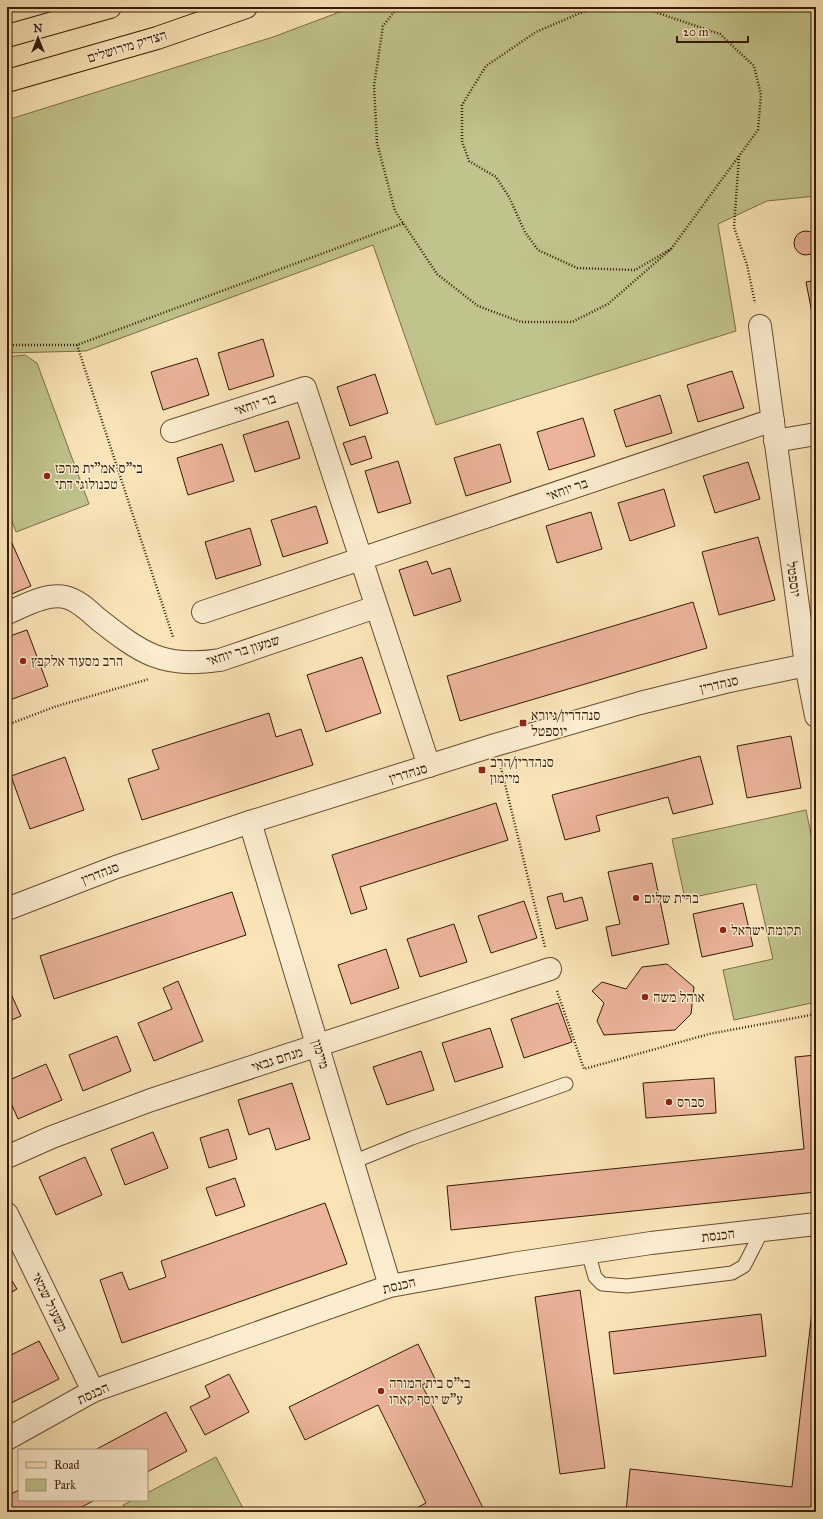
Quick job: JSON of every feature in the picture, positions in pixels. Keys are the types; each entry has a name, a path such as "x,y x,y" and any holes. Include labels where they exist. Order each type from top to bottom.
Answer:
{"main road":[{"path":"7,36 110,7"},
{"name":"הצדיק מירושלים","path":"7,81 157,38 246,7"}],"street":[{"name":"יוספטל","path":"760,326 774,430 811,664 816,716"},
{"name":"בר יוחאי","path":"172,431 305,388 429,766"},
{"path":"774,430 816,434"},
{"name":"בר יוחאי","path":"203,612 361,558 774,430"},
{"name":"שמעון בר יוחאי","path":"7,613 40,599 66,597 79,604 128,642 164,660 182,664 198,664 220,660 376,607"},
{"name":"סנהדרין","path":"7,909 116,866 495,745 640,703 725,682 811,664"},
{"name":"מיימון","path":"250,822 390,1286"},
{"name":"מנחם גבאי","path":"7,1157 52,1137 152,1100 550,969"},
{"name":"משעול שמאי","path":"7,1214 93,1391"},
{"name":"הכנסת","path":"7,1439 93,1391 390,1286 588,1252 763,1229 816,1224"}],"lane":[{"path":"353,1162 412,1138 566,1084"},
{"path":"588,1252 595,1277 602,1284 627,1286 732,1273 744,1266 763,1229"}],"path":[{"path":"398,7 383,26 374,86 378,143 395,211 437,274 478,306 522,322 572,322 608,304 671,249 758,130 761,95 754,66 720,34 649,10 592,8 536,32 486,66 462,105 462,141 469,161 496,177 509,197 525,232 538,250 577,268 635,270 671,249"},
{"path":"739,155 734,227 747,265 760,326"},
{"path":"7,345 77,345 404,224"},
{"path":"77,345 182,664"},
{"path":"7,725 54,707 153,677"},
{"path":"495,745 550,969 584,1069 709,1034 816,1014"}],"green space":[{"path":"353,7 816,7 816,196 767,201 718,224 736,331 436,425 373,245 86,351 7,353 7,120 273,37"},
{"path":"25,355 37,363 89,504 16,532 7,508 7,357"},
{"path":"806,810 816,858 816,1002 734,1020 723,970 773,959 756,884 685,899 672,839"},
{"path":"216,1457 245,1512 126,1512 123,1505 131,1501 148,1501 148,1492"}],"building":[{"path":"806,231 815,234 818,243 815,252 806,255 797,252 794,243 797,234"},
{"path":"816,280 816,312 812,313 806,282"},
{"path":"263,339 274,376 229,390 218,353"},
{"path":"197,358 209,395 163,410 151,372"},
{"path":"732,371 744,408 698,422 687,385"},
{"path":"375,374 388,413 350,426 337,387"},
{"path":"660,395 672,433 626,447 614,410"},
{"path":"583,418 595,456 549,470 537,432"},
{"path":"288,421 300,458 255,472 243,435"},
{"path":"365,436 372,458 351,465 343,443"},
{"path":"222,444 234,481 188,495 177,458"},
{"path":"500,444 511,482 466,496 454,458"},
{"path":"398,461 411,503 378,513 365,471"},
{"path":"748,462 760,499 715,513 703,476"},
{"path":"664,489 675,526 630,541 618,503"},
{"path":"316,506 328,543 283,557 271,520"},
{"path":"591,512 602,549 557,563 546,526"},
{"path":"250,528 261,565 216,579 205,542"},
{"path":"7,532 31,586 7,596"},
{"path":"758,537 775,600 719,615 702,552"},
{"path":"427,561 432,574 450,568 461,601 414,616 399,570"},
{"path":"693,602 707,648 460,721 447,676"},
{"name":"הרב מסעוד אלקבץ","path":"27,630 48,686 7,701 7,637"},
{"path":"362,657 381,713 326,732 307,675"},
{"path":"269,713 276,737 301,729 313,765 142,820 128,779 159,769 152,750"},
{"path":"791,736 801,788 747,798 737,746"},
{"path":"700,756 713,804 673,814 668,797 596,816 600,831 565,840 552,795"},
{"path":"65,757 84,810 30,829 11,776"},
{"path":"496,803 508,840 360,887 367,909 351,914 332,855"},
{"path":"7,856 12,867 7,869"},
{"name":"ברית שלום","path":"652,863 669,944 612,956 606,927 620,924 608,872"},
{"path":"232,892 246,935 54,999 40,956"},
{"path":"562,893 564,902 582,897 588,920 556,929 547,897"},
{"path":"524,901 537,938 491,953 478,916"},
{"name":"תקומת ישראל","path":"743,903 753,946 702,957 693,914"},
{"path":"454,924 467,962 420,977 407,939"},
{"path":"386,949 399,988 351,1004 338,965"},
{"name":"אוהל משה","path":"667,964 694,987 691,1014 675,1030 604,1035 597,1021 604,1003 592,991 602,982 626,989 642,967"},
{"path":"178,981 203,1041 154,1061 138,1023 172,1009 163,988"},
{"path":"7,985 21,1016 7,1022"},
{"path":"558,1003 572,1042 524,1058 511,1019"},
{"path":"490,1028 503,1067 455,1082 442,1043"},
{"path":"117,1036 131,1071 83,1091 69,1055"},
{"path":"421,1051 434,1090 387,1105 373,1067"},
{"path":"816,1055 816,1192 451,1230 447,1186 804,1149 795,1057"},
{"path":"46,1064 62,1100 18,1119 7,1094 7,1081"},
{"path":"714,1078 716,1113 646,1118 643,1083"},
{"path":"292,1083 310,1139 276,1150 269,1128 249,1135 238,1100"},
{"path":"228,1129 237,1159 209,1168 200,1138"},
{"path":"153,1132 168,1168 125,1185 111,1149"},
{"path":"85,1157 102,1195 56,1215 39,1177"},
{"path":"235,1178 245,1206 216,1216 206,1188"},
{"path":"325,1203 347,1264 122,1343 100,1280 122,1272 129,1290 166,1277 161,1261"},
{"path":"7,1273 17,1289 7,1295"},
{"path":"816,1276 816,1512 626,1512 630,1469 792,1487"},
{"path":"580,1290 605,1468 560,1474 535,1297"},
{"path":"761,1314 766,1356 614,1374 609,1332"},
{"path":"39,1341 59,1379 7,1405 7,1357"},
{"path":"418,1344 435,1379 422,1385 484,1510 481,1512 409,1512 426,1503 378,1405 305,1440 289,1407"},
{"path":"229,1374 249,1412 205,1435 190,1407 210,1397 205,1386"},
{"path":"166,1412 187,1451 148,1471 148,1449 97,1449"},
{"path":"18,1490 18,1501 93,1501 72,1512 7,1512 7,1496"}],"place":[{"name":"בי\"ס אמ\"ית מרכז טכנולוגי דתי","path":"47,476"},
{"name":"הרב מסעוד אלקבץ","path":"23,661"},
{"name":"סנהדרין/גיורא יוספטל","path":"523,723"},
{"name":"סנהדרין/הרב מיימון","path":"482,770"},
{"name":"ברית שלום","path":"636,898"},
{"name":"תקומת ישראל","path":"723,930"},
{"name":"אוהל משה","path":"645,997"},
{"name":"סברס","path":"669,1102"},
{"name":"בי\"ס בית המורה ע\"ש יוסף קארו","path":"381,1391"}]}
